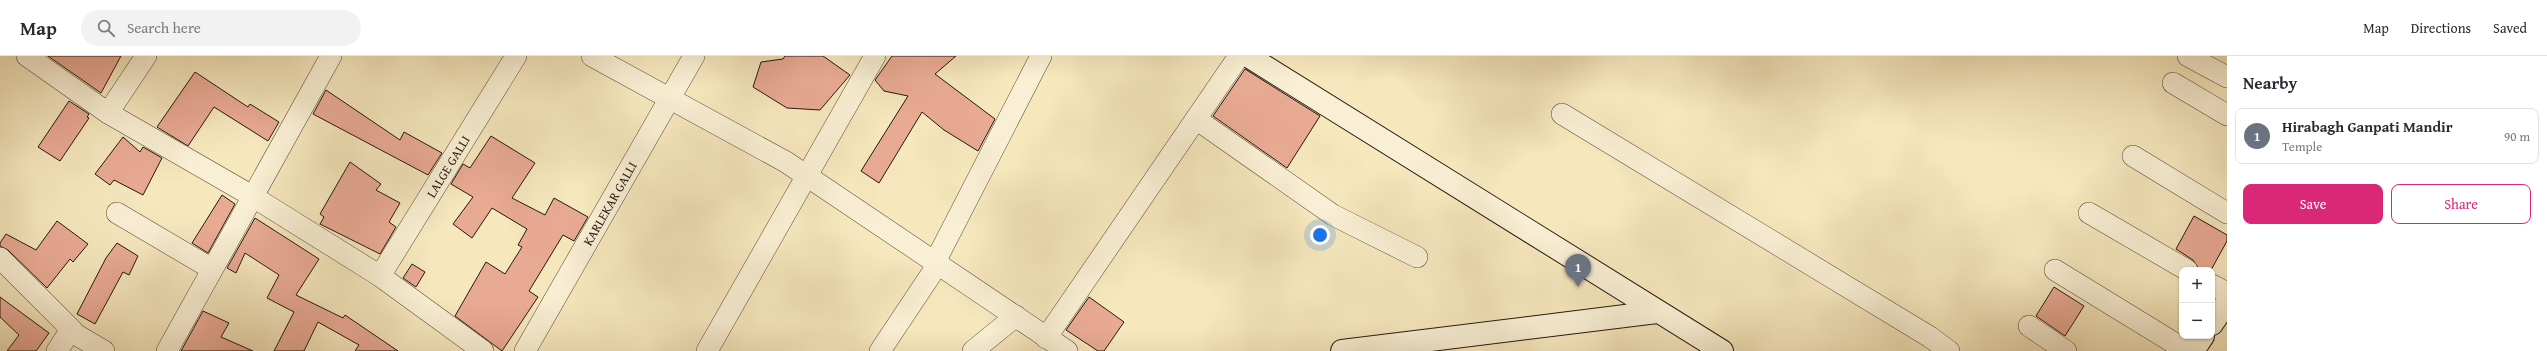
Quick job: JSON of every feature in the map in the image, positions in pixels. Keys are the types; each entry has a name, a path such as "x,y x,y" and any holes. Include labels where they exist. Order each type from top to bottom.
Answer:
{"street":[{"path":"27,56 108,113 252,196 380,276 483,351"},
{"path":"108,113 146,56"},
{"path":"167,351 331,56"},
{"name":"LALGE GALLI","path":"380,276 516,56"},
{"path":"592,56 786,162 1016,316 1046,338 1068,351"},
{"name":"KARLEKAR GALLI","path":"525,351 671,99 694,56"},
{"path":"707,351 875,56"},
{"path":"880,351 936,263 1041,56"},
{"path":"1046,338 1239,56"},
{"path":"1248,56 1657,312 1722,351"},
{"path":"2188,56 2227,77"},
{"path":"2173,83 2227,115"},
{"path":"1562,114 1930,337 1949,351"},
{"path":"1196,120 1334,215 1417,257"},
{"path":"2133,156 2227,213"},
{"path":"117,213 212,269"},
{"path":"2089,213 2182,267"},
{"path":"0,258 73,331 70,331 57,351"},
{"path":"2055,270 2187,351"},
{"path":"2215,287 2227,293"},
{"path":"2215,320 2227,302"},
{"path":"1342,351 1657,312"},
{"path":"973,351 1016,316"},
{"path":"2028,326 2066,351"},
{"path":"70,331 104,351"},
{"path":"2193,351 2201,339"}],"building":[{"path":"48,56 121,56 101,93"},
{"path":"785,56 823,56 850,75 820,110 787,108 753,87 761,62 783,59"},
{"path":"892,56 956,56 935,74 995,119 978,151 944,130 922,112 879,183 861,171 908,96 884,91 875,80"},
{"path":"1245,69 1320,116 1287,168 1213,116"},
{"path":"195,72 248,107 250,104 279,122 268,141 214,107 188,146 157,127"},
{"path":"326,90 400,140 404,132 442,153 428,175 313,114"},
{"path":"69,101 89,114 87,117 89,118 60,161 38,147"},
{"path":"491,136 535,163 512,198 545,215 554,198 588,217 574,241 563,235 529,291 538,297 502,351 455,316 486,262 505,274 522,247 518,245 527,229 492,208 472,238 453,224 473,197 451,184 463,164 470,168"},
{"path":"123,137 140,152 143,147 162,158 143,195 114,180 110,185 95,174"},
{"path":"350,162 381,184 376,190 400,203 389,222 396,227 380,254 320,224 324,217 320,214"},
{"path":"222,195 235,204 208,253 192,243"},
{"path":"2194,216 2227,235 2227,241 2213,267 2198,267 2193,260 2176,249"},
{"path":"255,218 319,259 296,295 343,318 345,315 398,351 355,351 359,345 318,322 304,351 274,351 294,312 267,298 279,275 245,253 236,273 227,268"},
{"path":"57,221 88,244 73,262 70,259 47,288 8,250 0,246 0,243 6,234 36,250"},
{"path":"117,243 138,256 129,275 123,272 95,324 77,314 106,258"},
{"path":"412,264 425,272 416,287 403,278"},
{"path":"2054,287 2084,306 2065,336 2036,316"},
{"path":"0,297 49,333 36,351 7,351 19,335 0,317"},
{"path":"1089,297 1124,322 1104,351 1098,351 1066,330"},
{"path":"203,311 229,323 221,337 253,351 181,351"}],"place":[{"name":"Hirabagh Ganpati Mandir","path":"1578,287"}]}
